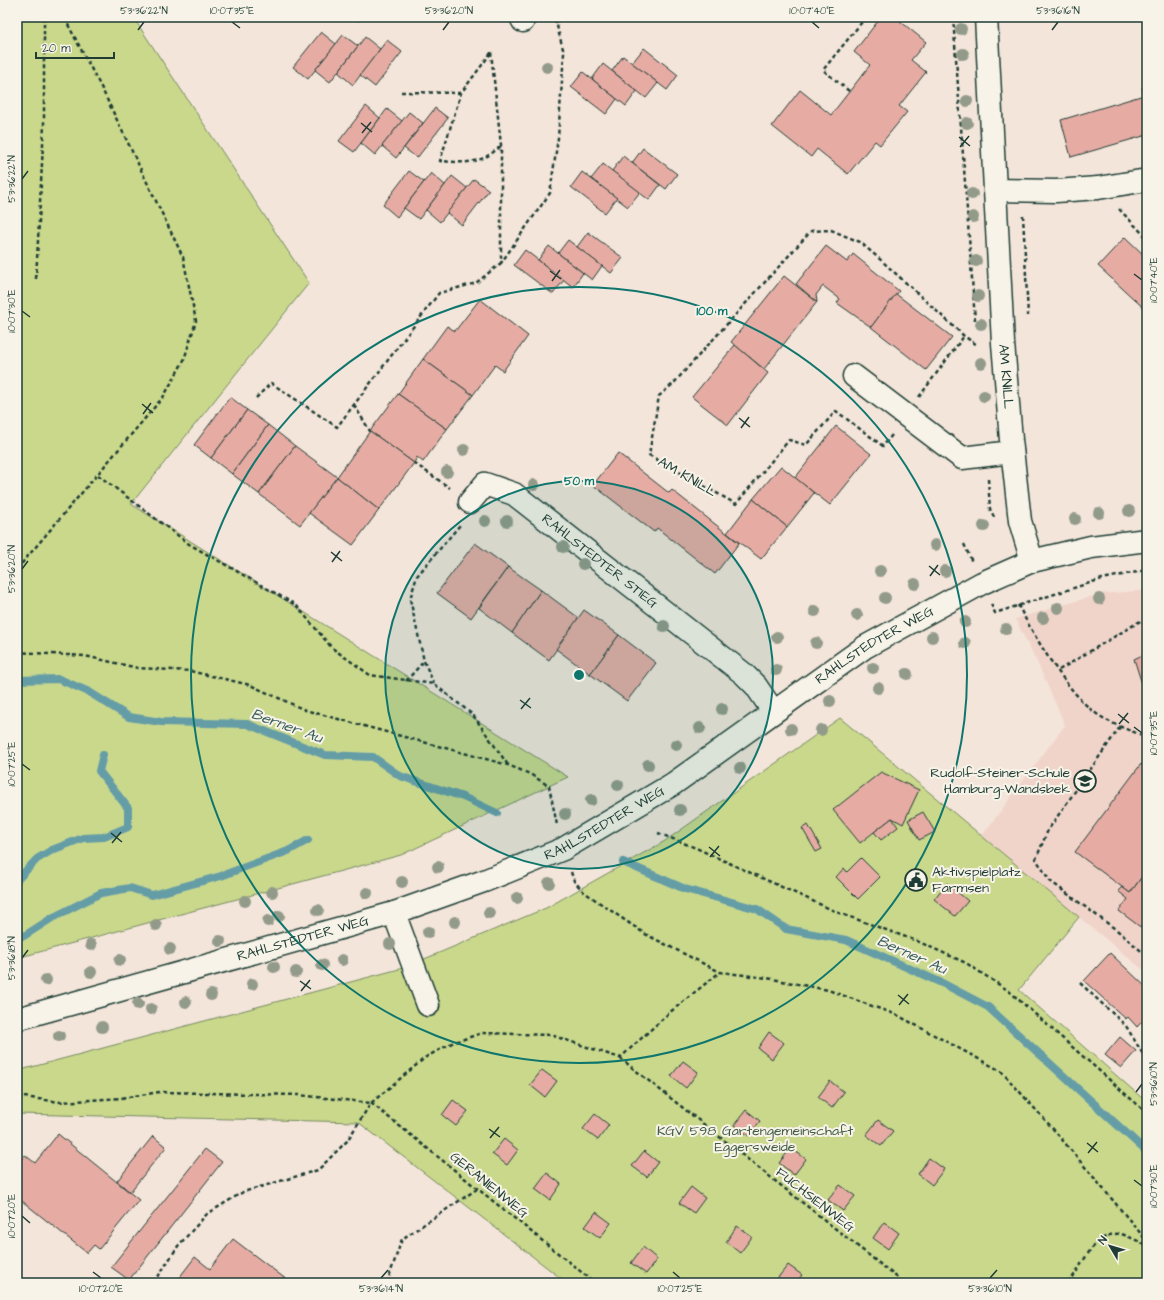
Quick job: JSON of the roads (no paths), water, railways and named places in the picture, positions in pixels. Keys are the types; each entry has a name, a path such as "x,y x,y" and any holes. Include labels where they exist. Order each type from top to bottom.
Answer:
{"main road":[{"name":"AM KNILL","path":"986,17 1003,343 1012,452 1020,521 1032,561"},
{"path":"996,190 1056,191 1098,188 1147,180"},
{"path":"854,376 962,458 1012,452"},
{"name":"RAHLSTEDTER STIEG","path":"470,502 485,484 514,494 744,674 772,711"},
{"name":"RAHLSTEDTER WEG","path":"17,1019 394,913 484,881 563,849 673,784 772,711 865,646 982,583 1032,561 1091,547 1147,540"},
{"path":"394,913 428,1005"}],"waterway":[{"name":"Berner Au","path":"17,680 59,679 89,692 129,717 161,722 247,724 325,755 373,757 400,776 463,797 497,813"},
{"path":"17,880 37,859 52,850 83,838 104,837 128,827 128,808 99,771 103,755"},
{"path":"17,936 24,936 52,918 101,893 130,888 152,895 221,876 288,851 308,840"},
{"name":"Berner Au","path":"623,862 685,889 757,909 786,929 846,940 944,984 988,1007 1147,1152"}],"place":[{"name":"Rudolf-Steiner-Schule Hamburg-Wandsbek","path":"1085,781"},
{"name":"Aktivspielplatz Farmsen","path":"916,880"}],"park label":[{"name":"KGV 598 Gartengemeinschaft Eggersweide","path":"755,1140"}]}
